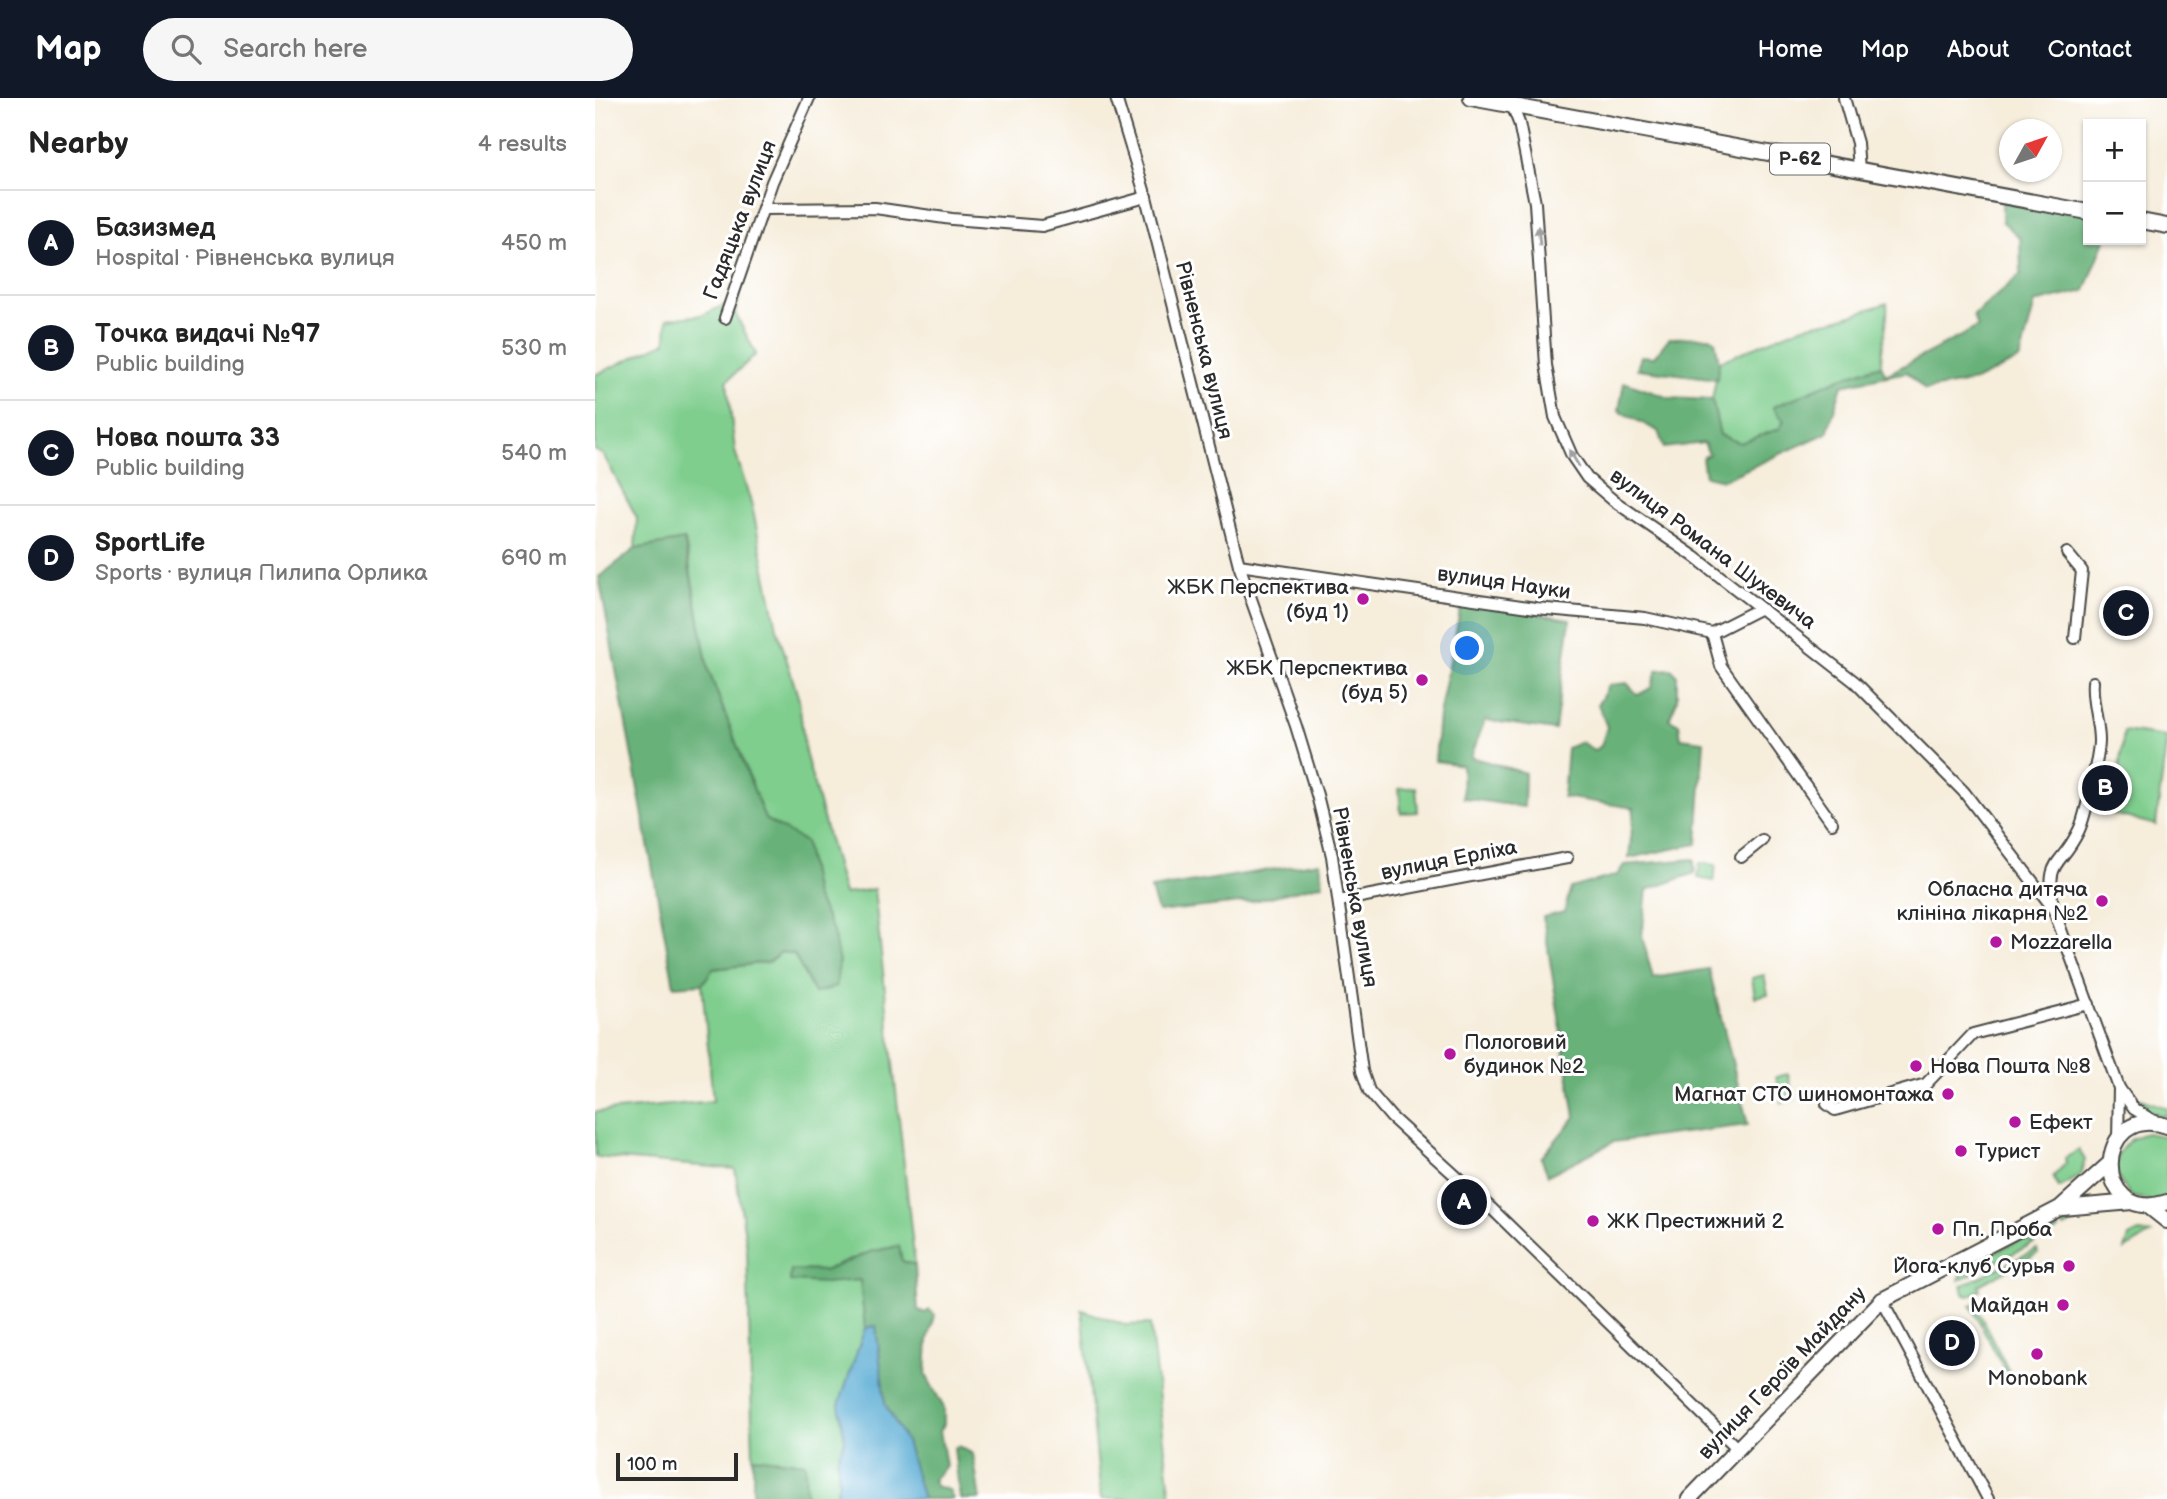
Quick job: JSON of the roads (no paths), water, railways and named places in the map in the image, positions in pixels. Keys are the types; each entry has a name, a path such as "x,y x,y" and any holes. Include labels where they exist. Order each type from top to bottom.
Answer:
{"main road":[{"name":"Р-62","path":"1471,98 1510,102 2083,211"},
{"path":"2146,222 2167,226"},
{"path":"2060,1208 2109,1164 2119,1139 2131,1127 2164,1125"},
{"path":"2109,1164 2115,1186 2133,1202"},
{"path":"2060,1208 2078,1204 2133,1202 2148,1206 2167,1221"},
{"path":"2148,1206 2167,1202"},
{"name":"вулиця Героїв Майдану","path":"1689,1499 1882,1300 2060,1208"}],"street":[{"name":"Гадяцька вулиця","path":"725,318 763,209 809,98"},
{"name":"Рівненська вулиця","path":"1116,98 1146,197 1239,565 1310,772 1332,856 1362,1071 1369,1091 1391,1117 1493,1210 1737,1448"},
{"path":"1843,98 1857,143 1859,170"},
{"name":"вулиця Романа Шухевича","path":"1510,102 1519,123 1535,204 1546,365 1555,417 1572,456 1587,478 1614,501 1695,558 1855,682 1963,792 2053,908"},
{"path":"763,209 875,208 952,219 1042,226 1146,197"},
{"path":"2067,553 2082,571 2075,638"},
{"name":"вулиця Науки","path":"1239,565 1536,608 1645,618 1712,633"},
{"path":"1759,609 1712,633 1721,666 1832,823"},
{"path":"2093,682 2092,696 2099,741 2080,830 2052,868 2050,881 2053,908 2119,1087 2134,1109 2164,1125"},
{"path":"1741,857 1762,840"},
{"name":"вулиця Ерліха","path":"1339,901 1567,858"},
{"path":"1827,1104 1835,1110 1861,1105 1926,1084 1972,1034 2089,1004"},
{"path":"2119,1087 2119,1139"},
{"path":"1882,1300 1988,1499"}],"water":[{"path":"876,1326 885,1404 906,1442 923,1499 835,1499 839,1481 837,1459 845,1439 839,1405 865,1328"}],"place":[{"name":"ЖБК Перспектива (буд 1)","path":"1363,599"},
{"name":"Нова пошта 33","path":"2126,613"},
{"name":"ЖБК Перспектива (буд 5)","path":"1422,680"},
{"name":"Точка видачі №97","path":"2105,788"},
{"name":"Обласна дитяча клініна лікарня №2","path":"2102,901"},
{"name":"Mozzarella","path":"1996,942"},
{"name":"Пологовий будинок №2","path":"1450,1054"},
{"name":"Нова Пошта №8","path":"1916,1066"},
{"name":"Магнат СТО шиномонтажа","path":"1948,1094"},
{"name":"Ефект","path":"2015,1122"},
{"name":"Турист","path":"1961,1151"},
{"name":"Базизмед","path":"1464,1202"},
{"name":"ЖК Престижний 2","path":"1593,1221"},
{"name":"Пп. Проба","path":"1938,1229"},
{"name":"Йога-клуб Сурья","path":"2069,1266"},
{"name":"Майдан","path":"2063,1305"},
{"name":"SportLife","path":"1952,1343"},
{"name":"Monobank","path":"2037,1354"}]}
